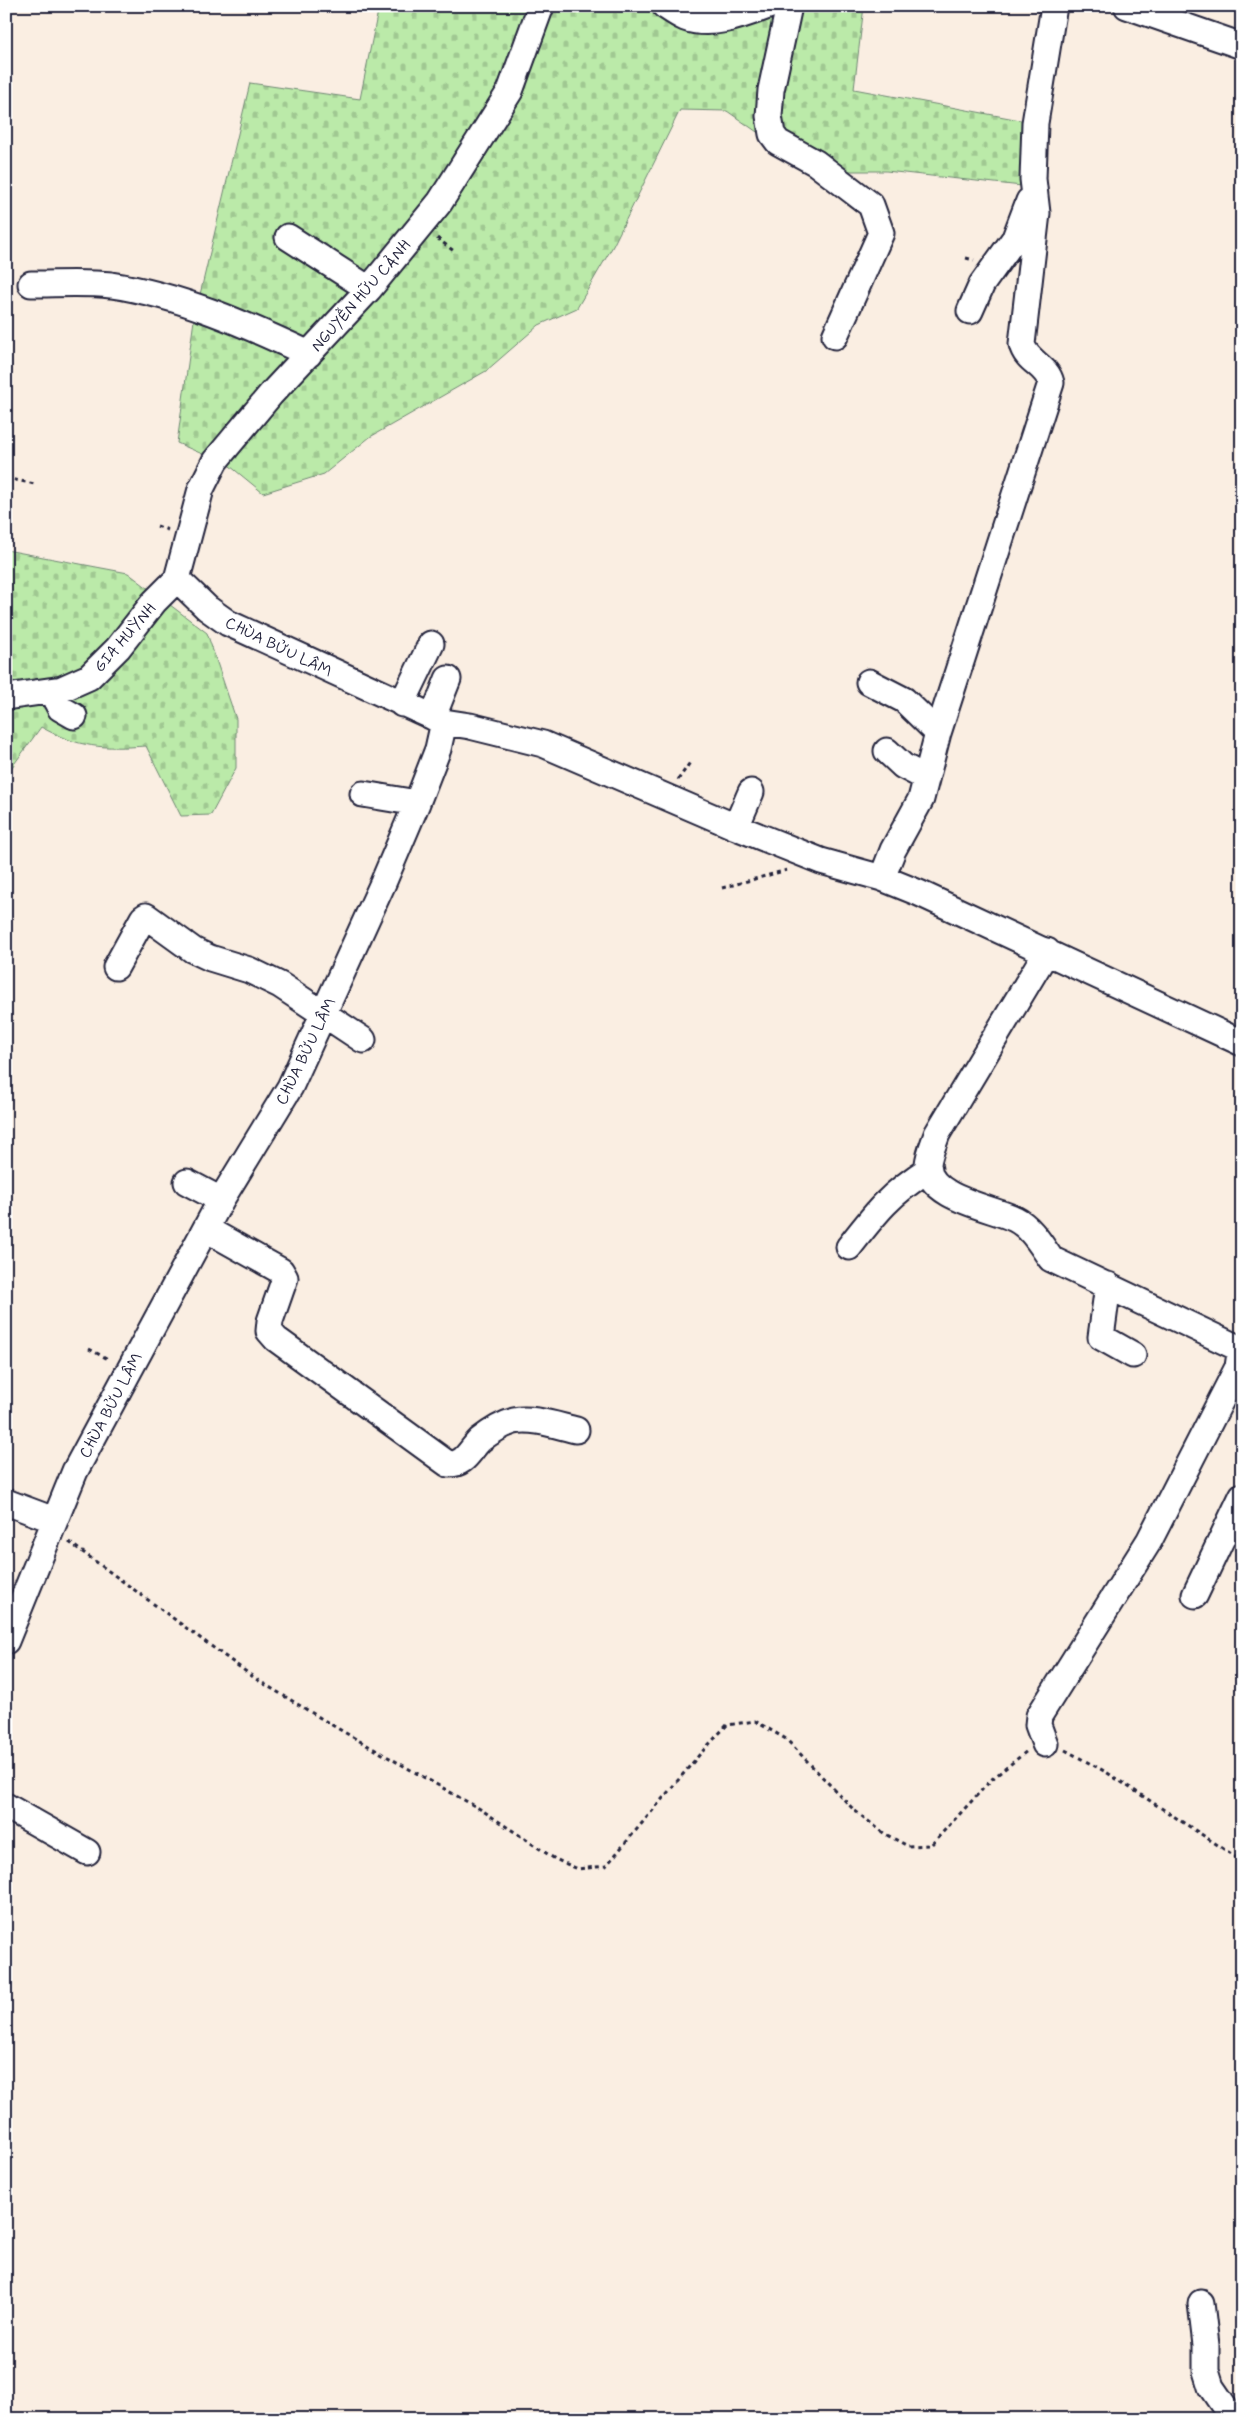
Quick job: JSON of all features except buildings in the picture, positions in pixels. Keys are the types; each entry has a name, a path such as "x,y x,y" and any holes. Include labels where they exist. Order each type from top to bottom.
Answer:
{"street":[{"name":"NGUYỄN HỮU CẢNH","path":"177,579 201,489 215,461 369,289 440,202 510,91 541,6"},
{"path":"665,6 687,18 713,21 744,15 768,6"},
{"path":"789,6 771,90 769,116 772,134 778,142 816,163 871,205 881,233 835,336"},
{"path":"882,878 893,850 921,799 938,733 1051,383 1049,373 1024,354 1022,344 1037,213 1033,179 1035,123 1054,6"},
{"path":"1127,6 1242,46"},
{"path":"970,311 982,284 1014,238 1035,187"},
{"path":"288,237 369,289"},
{"path":"31,284 110,285 143,292 198,308 258,330 309,354"},
{"name":"GIA HUỲNH","path":"6,697 62,689 89,677 118,648 154,602 177,579"},
{"name":"CHÙA BỬU LÂM","path":"6,1641 74,1471 221,1200 290,1087 417,803 438,749 438,720 228,624 207,608 177,579"},
{"path":"402,704 431,644"},
{"path":"448,679 438,720 543,744 736,827 821,861 882,878 919,892 1047,950 1242,1043"},
{"path":"869,682 904,700 938,733"},
{"path":"50,691 60,708 74,716"},
{"path":"887,751 903,766 926,778"},
{"path":"736,827 751,792"},
{"path":"363,794 417,803"},
{"path":"116,967 143,918 146,916 192,950 210,958 249,970 280,985 363,1040"},
{"path":"1045,1744 1038,1725 1039,1716 1149,1541 1238,1367 1240,1353 1234,1346 1051,1259 1024,1224 1015,1218 964,1202 936,1184 928,1164 937,1134 1047,950"},
{"path":"849,1247 883,1203 902,1186 929,1169"},
{"path":"187,1182 221,1200"},
{"path":"206,1229 282,1271 285,1278 270,1321 269,1332 276,1339 448,1464 456,1465 464,1460 480,1440 513,1422 524,1420 576,1430"},
{"path":"1108,1285 1101,1337 1133,1355"},
{"path":"1195,1594 1242,1496"},
{"path":"6,1502 52,1524"},
{"path":"6,1806 87,1852"},
{"path":"1201,2303 1206,2346 1206,2371 1211,2386 1232,2419"}],"path":[{"path":"6,478 35,484"},
{"path":"722,888 821,861"},
{"path":"52,1524 256,1679 342,1731 480,1809 555,1859 578,1869 606,1866 700,1754 727,1725 755,1721 786,1739 854,1810 884,1834 908,1846 930,1845 992,1779 1022,1754 1045,1744 1070,1752 1236,1857 1242,1857"}],"green space":[{"path":"379,6 864,6 854,89 1031,122 1040,188 886,171 813,171 727,111 680,110 613,246 577,308 539,325 486,371 370,437 324,474 263,493 230,466 177,443 194,320 250,83 360,99"},
{"path":"6,550 128,573 207,633 236,719 236,768 211,815 181,816 146,746 92,746 67,739 41,727 12,767 6,769"}]}
